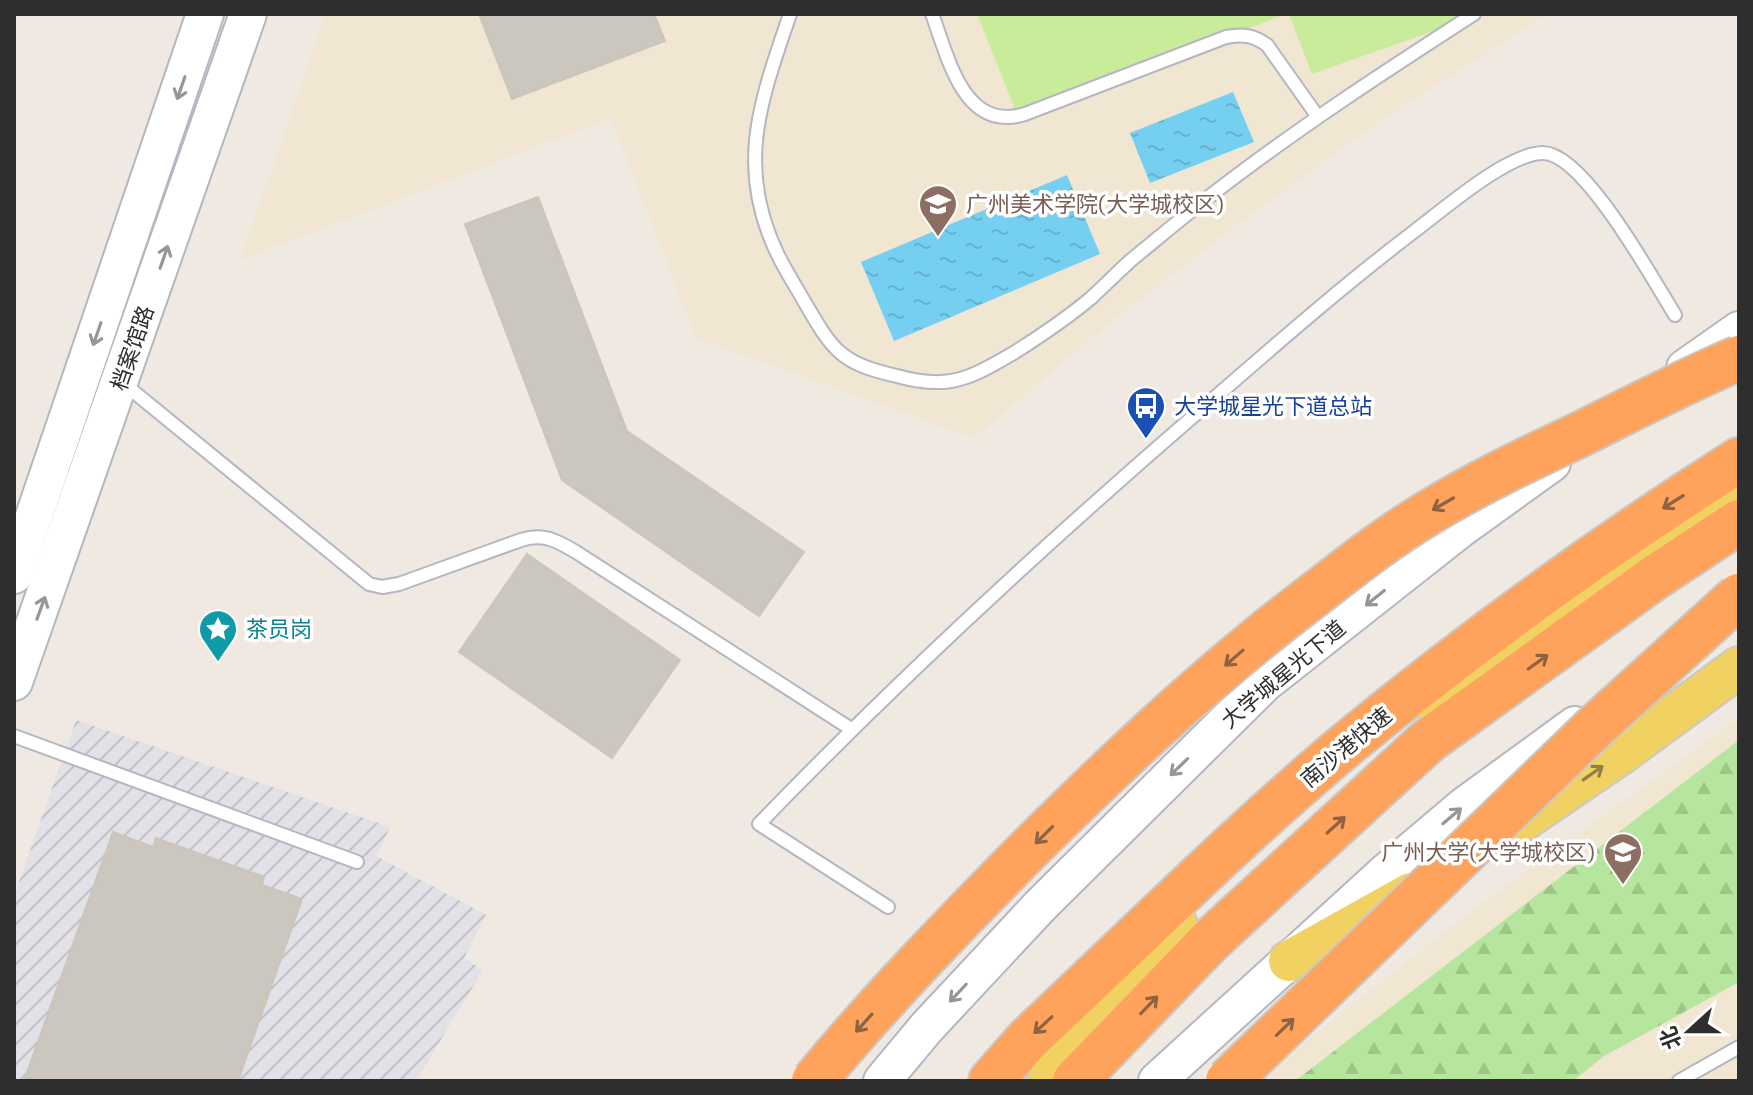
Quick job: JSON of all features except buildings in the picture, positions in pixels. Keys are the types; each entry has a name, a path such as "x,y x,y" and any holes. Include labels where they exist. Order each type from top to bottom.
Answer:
{"highway":[{"path":"814,1081 911,970 1096,783 1247,647 1423,516 1506,469 1739,358"},
{"name":"南沙港快速","path":"991,1081 1028,1039 1351,741 1533,600 1659,511 1739,460"},
{"path":"1075,1081 1210,941 1428,741 1654,578 1739,522"},
{"path":"1228,1081 1598,724 1739,596"}],"main road":[{"name":"档案馆路","path":"14,682 226,68 248,14"},
{"name":"档案馆路","path":"14,575 203,23"},
{"name":"大学城星光下道","path":"882,1081 927,1027 1040,906 1265,683 1459,530 1739,330"},
{"path":"1594,433 1739,372"},
{"path":"1048,1081 1058,1058 1095,1009 1234,868 1324,783 1412,715 1554,615 1739,494"},
{"path":"1157,1081 1386,872 1464,806 1574,725 1739,615"},
{"path":"1289,961 1396,902 1541,810 1739,667"}],"lane":[{"path":"790,14 761,100 755,136 756,183 767,229 777,254 838,353 859,367 907,379 936,382 962,378 984,370 1043,334 1092,297 1210,196 1318,117 1474,14"},
{"path":"932,14 962,91 980,108 995,115 1011,117 1025,114 1240,34 1255,37 1267,45 1318,117"},
{"path":"888,907 759,824 851,729 1007,580 1359,274 1502,168 1530,155 1543,153 1568,162 1583,176 1675,315"},
{"path":"120,381 369,584 390,586 521,540 540,535 548,537 851,729"},
{"path":"14,736 357,862"},
{"path":"1679,1081 1739,1047"}],"shaded area":[{"name":"广州美术学院(大学城校区)","path":"326,14 1547,14 1384,118 1248,216 1108,324 974,438 696,338 611,118 240,260"},
{"name":"广州大学(大学城校区)","path":"1739,718 1739,1081 1264,1081 1282,1060 1465,916"},
{"path":"76,720 390,827 376,856 486,915 464,958 483,970 416,1081 14,1081 14,896"}],"green space":[{"path":"977,14 1285,14 1019,119"},
{"path":"1289,14 1456,14 1459,22 1312,74"},
{"name":"广州大学(大学城校区)","path":"1739,740 1739,982 1604,1056 1573,1081 1295,1081"}],"water":[{"path":"1233,92 1254,142 1150,183 1130,133"},
{"path":"1067,175 1100,254 894,341 861,262"}],"place":[{"name":"广州美术学院(大学城校区)","path":"938,238"},
{"name":"大学城星光下道总站","path":"1146,440"},
{"name":"茶员岗","path":"218,663"},
{"name":"广州大学(大学城校区)","path":"1623,886"}]}
